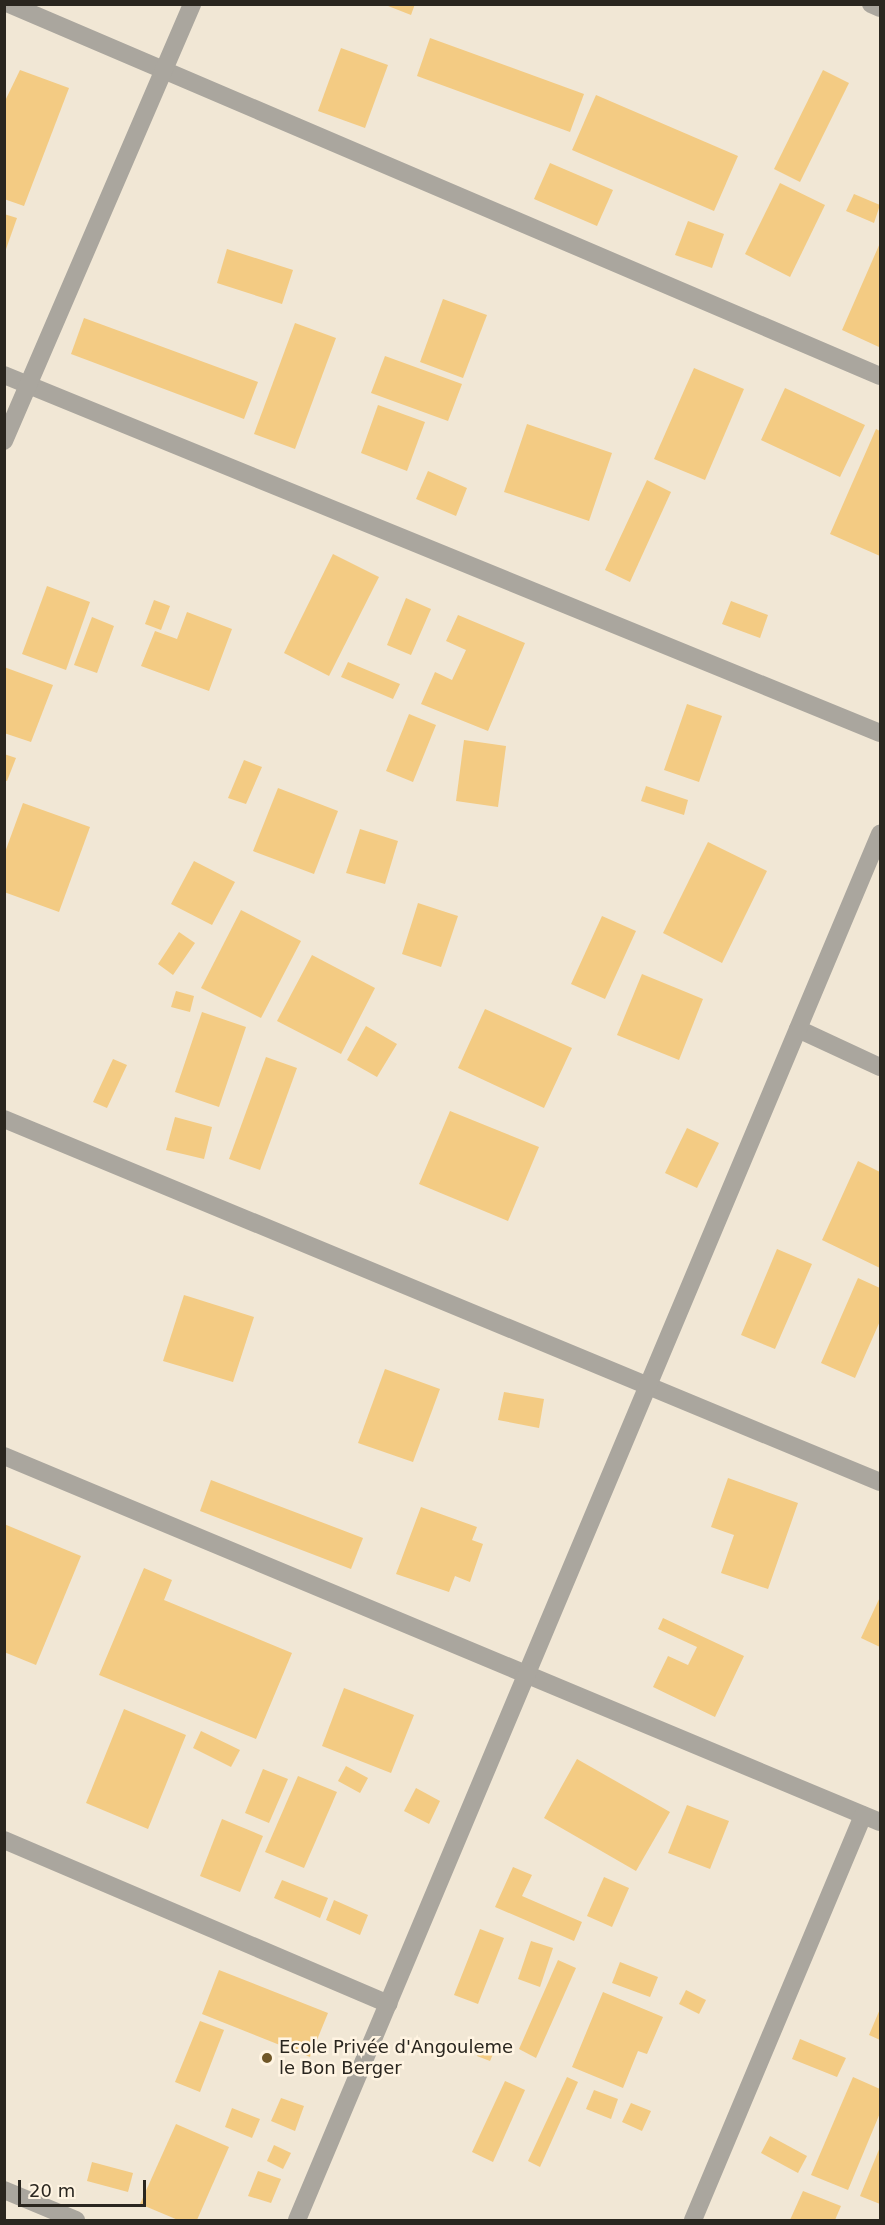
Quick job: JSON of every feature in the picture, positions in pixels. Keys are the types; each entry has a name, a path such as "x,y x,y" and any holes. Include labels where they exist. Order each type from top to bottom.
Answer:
{"street":[{"path":"9,4 880,376"},
{"path":"4,441 192,4"},
{"path":"871,4 880,9"},
{"path":"4,375 880,733"},
{"path":"297,2220 880,834"},
{"path":"798,1029 880,1067"},
{"path":"4,1119 880,1482"},
{"path":"4,1456 880,1822"},
{"path":"693,2220 863,1815"},
{"path":"4,1840 388,2004"},
{"path":"4,2190 76,2220"}],"building":[{"path":"383,4 415,4 411,15"},
{"path":"430,38 584,94 570,132 417,76"},
{"path":"341,48 388,65 365,128 318,111"},
{"path":"20,70 69,88 24,206 4,199 4,103"},
{"path":"823,70 849,83 800,182 774,169"},
{"path":"596,95 738,156 714,211 572,150"},
{"path":"550,163 613,190 597,226 534,199"},
{"path":"780,183 825,205 790,277 745,254"},
{"path":"854,194 880,205 874,223 846,211"},
{"path":"4,214 17,218 5,252 4,252"},
{"path":"688,221 724,234 712,268 675,255"},
{"path":"880,243 880,344 879,347 842,330"},
{"path":"227,249 293,270 282,304 217,283"},
{"path":"443,299 487,315 463,378 420,362"},
{"path":"84,318 258,382 244,419 71,354"},
{"path":"295,323 336,338 295,449 254,434"},
{"path":"385,356 462,384 448,421 371,393"},
{"path":"694,368 744,389 705,480 654,459"},
{"path":"785,388 865,425 840,477 761,440"},
{"path":"378,405 425,422 407,471 361,453"},
{"path":"527,424 612,453 589,521 504,492"},
{"path":"876,429 880,431 880,556 830,534"},
{"path":"428,471 467,488 456,516 416,499"},
{"path":"647,480 671,492 630,582 605,570"},
{"path":"333,554 379,577 329,676 284,653"},
{"path":"47,586 90,602 66,670 22,654"},
{"path":"406,598 431,609 411,655 387,645"},
{"path":"154,600 170,606 161,630 145,624"},
{"path":"731,601 768,615 760,638 722,624"},
{"path":"187,612 232,629 209,691 141,666 155,631 177,639"},
{"path":"458,615 525,643 488,731 421,704 435,672 452,680 466,650 446,641"},
{"path":"92,617 114,626 97,673 74,665"},
{"path":"348,662 400,684 393,699 341,677"},
{"path":"4,667 53,685 31,742 4,733"},
{"path":"687,704 722,716 699,782 664,770"},
{"path":"409,714 436,725 413,782 386,771"},
{"path":"464,740 506,746 498,807 456,801"},
{"path":"4,754 16,758 7,781 4,780"},
{"path":"244,760 262,767 246,804 228,798"},
{"path":"646,786 688,800 684,815 641,801"},
{"path":"278,788 338,811 314,874 253,851"},
{"path":"23,803 90,827 59,912 4,892 4,855"},
{"path":"360,829 398,841 385,884 346,873"},
{"path":"708,842 767,871 722,963 663,933"},
{"path":"194,861 235,882 212,925 171,904"},
{"path":"418,903 458,916 441,967 402,954"},
{"path":"241,910 301,941 261,1018 201,988"},
{"path":"602,916 636,931 605,999 571,984"},
{"path":"179,932 195,943 173,975 158,964"},
{"path":"312,955 375,988 341,1054 277,1021"},
{"path":"642,974 703,999 679,1060 617,1035"},
{"path":"176,991 194,996 190,1012 171,1007"},
{"path":"485,1009 572,1048 544,1108 458,1068"},
{"path":"202,1012 246,1027 219,1107 175,1092"},
{"path":"366,1026 397,1044 377,1077 347,1060"},
{"path":"266,1057 297,1068 260,1170 229,1159"},
{"path":"113,1059 127,1065 107,1108 93,1102"},
{"path":"450,1111 539,1147 508,1221 419,1184"},
{"path":"175,1117 212,1127 204,1159 166,1150"},
{"path":"687,1128 719,1143 697,1188 665,1173"},
{"path":"858,1161 880,1172 880,1268 822,1240"},
{"path":"777,1249 812,1264 775,1349 741,1335"},
{"path":"858,1278 880,1288 880,1321 855,1378 821,1363"},
{"path":"184,1295 254,1317 233,1382 163,1361"},
{"path":"385,1369 440,1389 413,1462 358,1443"},
{"path":"504,1392 544,1399 539,1428 498,1420"},
{"path":"728,1478 798,1503 768,1589 721,1573 734,1535 711,1527"},
{"path":"211,1480 363,1538 351,1569 200,1511"},
{"path":"421,1507 477,1527 472,1540 483,1544 470,1582 455,1576 449,1592 396,1574"},
{"path":"4,1524 81,1556 36,1665 4,1652"},
{"path":"144,1568 172,1580 164,1600 292,1653 256,1739 99,1675"},
{"path":"880,1597 880,1647 861,1638"},
{"path":"663,1618 744,1656 715,1717 653,1687 668,1656 688,1665 697,1647 658,1629"},
{"path":"344,1688 414,1715 391,1773 322,1746"},
{"path":"124,1709 186,1735 148,1829 86,1803"},
{"path":"201,1731 240,1750 231,1767 193,1748"},
{"path":"577,1759 670,1812 636,1871 544,1818"},
{"path":"346,1766 368,1778 360,1793 338,1781"},
{"path":"263,1769 288,1779 269,1823 245,1813"},
{"path":"298,1776 337,1792 304,1868 265,1852"},
{"path":"416,1788 440,1801 429,1824 404,1811"},
{"path":"687,1805 729,1821 710,1869 668,1853"},
{"path":"222,1819 263,1836 240,1892 200,1876"},
{"path":"513,1867 532,1875 522,1896 582,1922 574,1941 495,1907"},
{"path":"604,1877 629,1888 612,1927 587,1916"},
{"path":"282,1880 328,1898 320,1918 274,1898"},
{"path":"334,1900 368,1915 360,1935 326,1920"},
{"path":"480,1929 504,1938 478,2004 454,1995"},
{"path":"531,1941 553,1948 540,1987 518,1979"},
{"path":"558,1960 576,1968 536,2058 519,2049"},
{"path":"620,1962 658,1977 650,1997 612,1983"},
{"path":"219,1970 328,2013 310,2057 202,2014"},
{"path":"686,1990 706,2000 699,2014 679,2004"},
{"path":"603,1992 663,2017 647,2054 638,2051 623,2088 572,2067"},
{"path":"880,2009 880,2040 869,2035"},
{"path":"200,2021 224,2030 200,2092 175,2082"},
{"path":"800,2039 846,2058 837,2077 792,2059"},
{"path":"482,2046 494,2052 490,2061 477,2056"},
{"path":"567,2077 578,2082 540,2167 528,2161"},
{"path":"853,2077 880,2089 880,2113 848,2190 811,2175"},
{"path":"505,2081 525,2090 493,2162 472,2152"},
{"path":"594,2090 618,2099 611,2119 586,2109"},
{"path":"281,2098 304,2106 295,2131 271,2121"},
{"path":"631,2103 651,2111 642,2131 622,2122"},
{"path":"232,2108 260,2119 252,2138 225,2127"},
{"path":"176,2124 229,2147 197,2220 178,2220 140,2204"},
{"path":"770,2136 807,2156 798,2173 761,2153"},
{"path":"274,2145 291,2153 283,2169 267,2161"},
{"path":"880,2147 880,2204 860,2196"},
{"path":"92,2162 133,2173 128,2192 87,2181"},
{"path":"258,2171 281,2179 271,2203 248,2196"},
{"path":"803,2191 841,2206 835,2220 790,2220"}],"place":[{"name":"Ecole Privée d'Angouleme le Bon Berger","path":"267,2058"}]}
